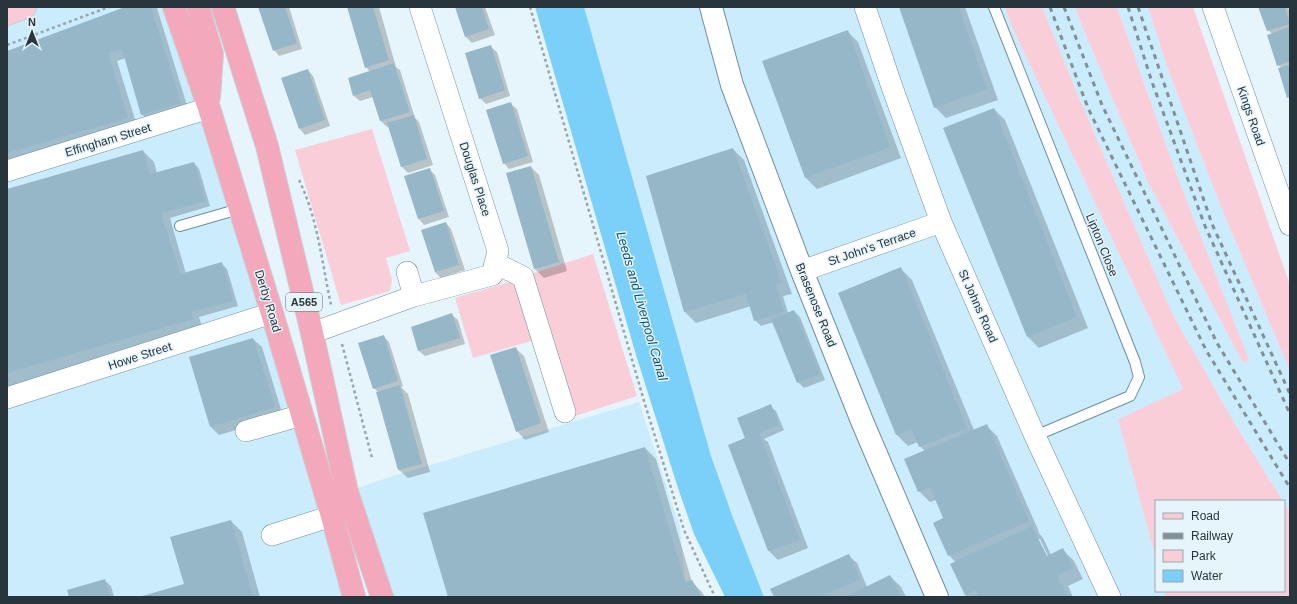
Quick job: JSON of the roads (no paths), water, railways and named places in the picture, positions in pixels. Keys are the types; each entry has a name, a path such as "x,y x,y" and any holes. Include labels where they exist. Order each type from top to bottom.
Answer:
{"highway":[{"name":"Derby Road","path":"174,7 209,108 240,209 332,516 354,597"},
{"path":"198,7 212,54 209,108"},
{"name":"A565","path":"223,7 267,146 312,333 347,492 382,597"}],"main road":[{"path":"7,14 25,7"},
{"name":"Brasenose Road","path":"711,7 732,85 802,271 862,421 937,597"}],"street":[{"name":"Douglas Place","path":"420,7 498,251 495,263"},
{"name":"St Johns Road","path":"865,7 892,87 941,222 1035,436 1110,597"},
{"name":"Kings Road","path":"1213,7 1290,225"},
{"name":"Effingham Street","path":"7,171 209,108"},
{"name":"St John's Terrace","path":"802,271 941,222"},
{"path":"312,333 414,296 492,275 495,263 523,277 565,412"},
{"path":"407,272 414,296"},
{"name":"Howe Street","path":"7,398 272,314"},
{"path":"246,431 302,415"},
{"path":"272,535 332,516"}],"lane":[{"name":"Lipton Close","path":"994,7 1129,347 1139,377 1130,396 1035,436"},
{"path":"180,226 240,209"}],"water":[{"name":"Leeds and Liverpool Canal","path":"535,7 584,7 711,456 764,597 725,597 694,534 636,355"}],"railway":[{"path":"1050,7 1088,108 1206,350 1290,488"},
{"path":"1064,7 1102,105 1217,343 1290,464"},
{"path":"1128,7 1152,82 1205,226 1290,414"},
{"path":"1138,7 1212,224 1290,394"}]}
